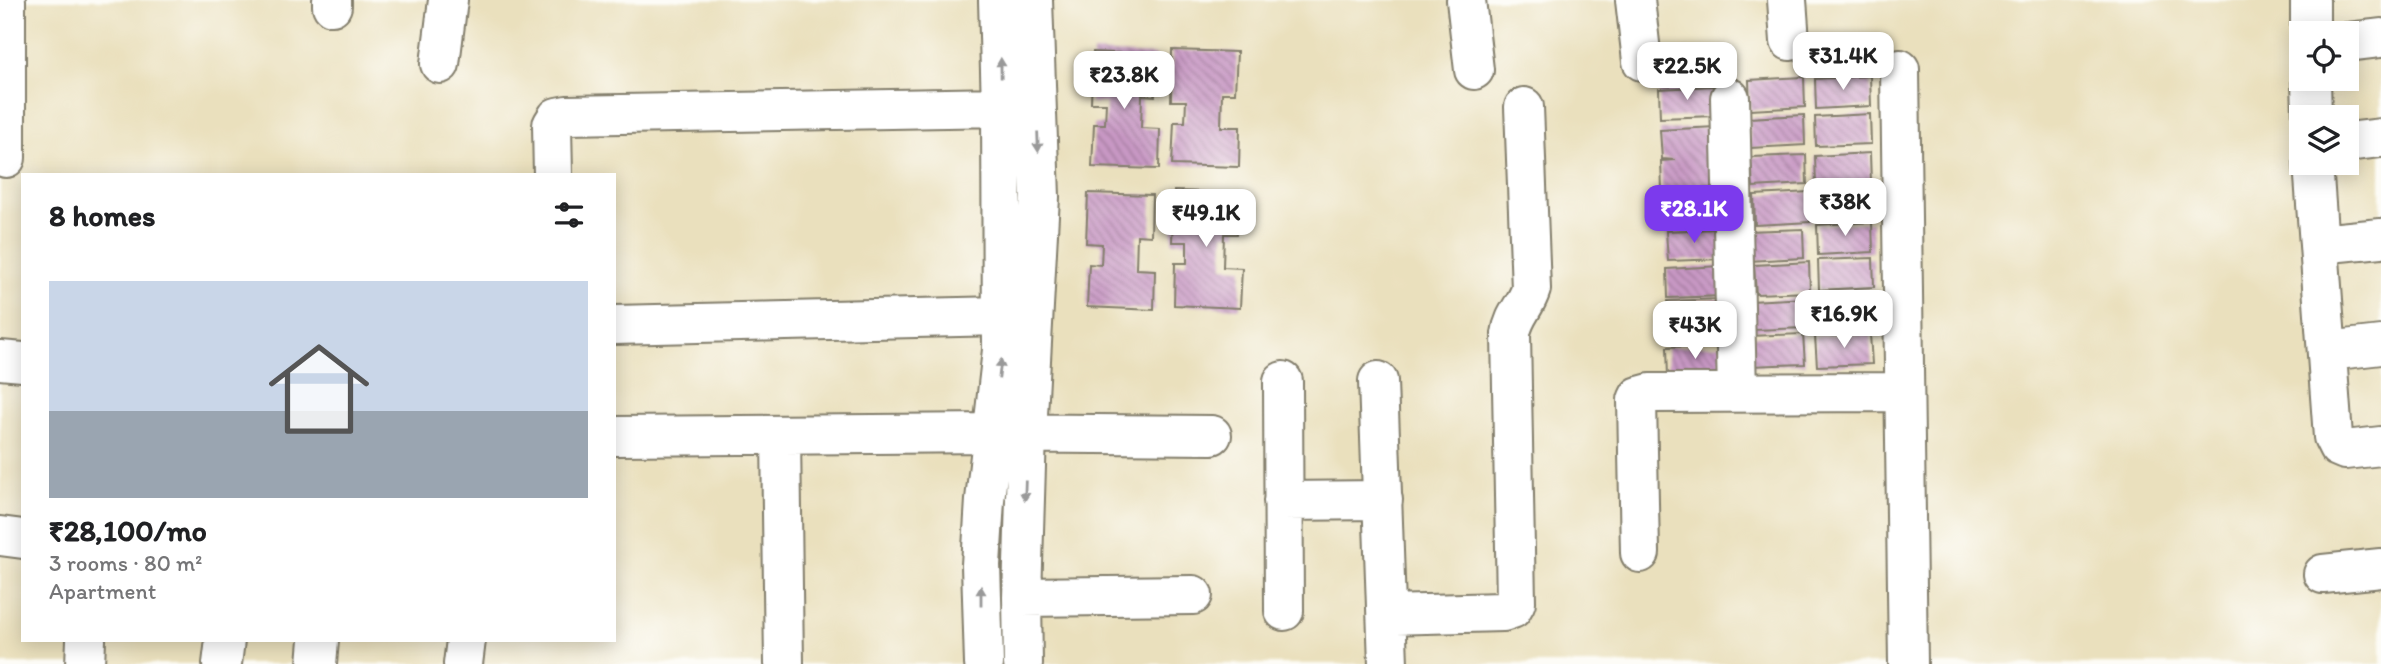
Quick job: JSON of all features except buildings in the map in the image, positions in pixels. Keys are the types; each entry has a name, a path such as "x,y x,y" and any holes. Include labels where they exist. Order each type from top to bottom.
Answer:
{"street":[{"path":"6,0 6,158"},
{"path":"440,64 448,0"},
{"path":"997,0 1002,107 1002,350 1022,597 1023,664"},
{"path":"984,664 981,565 985,500 1010,433 1040,197 1033,0"},
{"path":"1466,0 1474,70"},
{"path":"1635,0 1642,61"},
{"path":"1787,0 1790,41"},
{"path":"2310,0 2310,21"},
{"path":"2359,41 2381,38"},
{"path":"1900,69 1908,664"},
{"path":"1730,98 1737,392"},
{"path":"553,173 552,125 557,117 567,115 1002,107"},
{"path":"1387,615 1503,612 1512,609 1516,602 1511,334 1512,323 1518,311 1527,303 1531,289 1524,107"},
{"path":"2359,141 2381,138"},
{"path":"2315,175 2333,438 2338,447 2346,450 2381,446"},
{"path":"1001,197 1040,197"},
{"path":"2319,244 2381,238"},
{"path":"616,325 1003,316"},
{"path":"2328,351 2381,345"},
{"path":"0,360 21,362"},
{"path":"1283,381 1284,611"},
{"path":"1378,382 1388,664"},
{"path":"1640,553 1639,396 1650,393 1904,392"},
{"path":"616,436 1010,433 1212,435"},
{"path":"781,435 784,664"},
{"path":"1283,501 1382,500"},
{"path":"0,536 21,539"},
{"path":"2323,574 2381,568"},
{"path":"1022,597 1193,595"},
{"path":"85,664 86,642"},
{"path":"222,664 225,642"},
{"path":"317,664 319,642"},
{"path":"463,664 466,642"}]}
